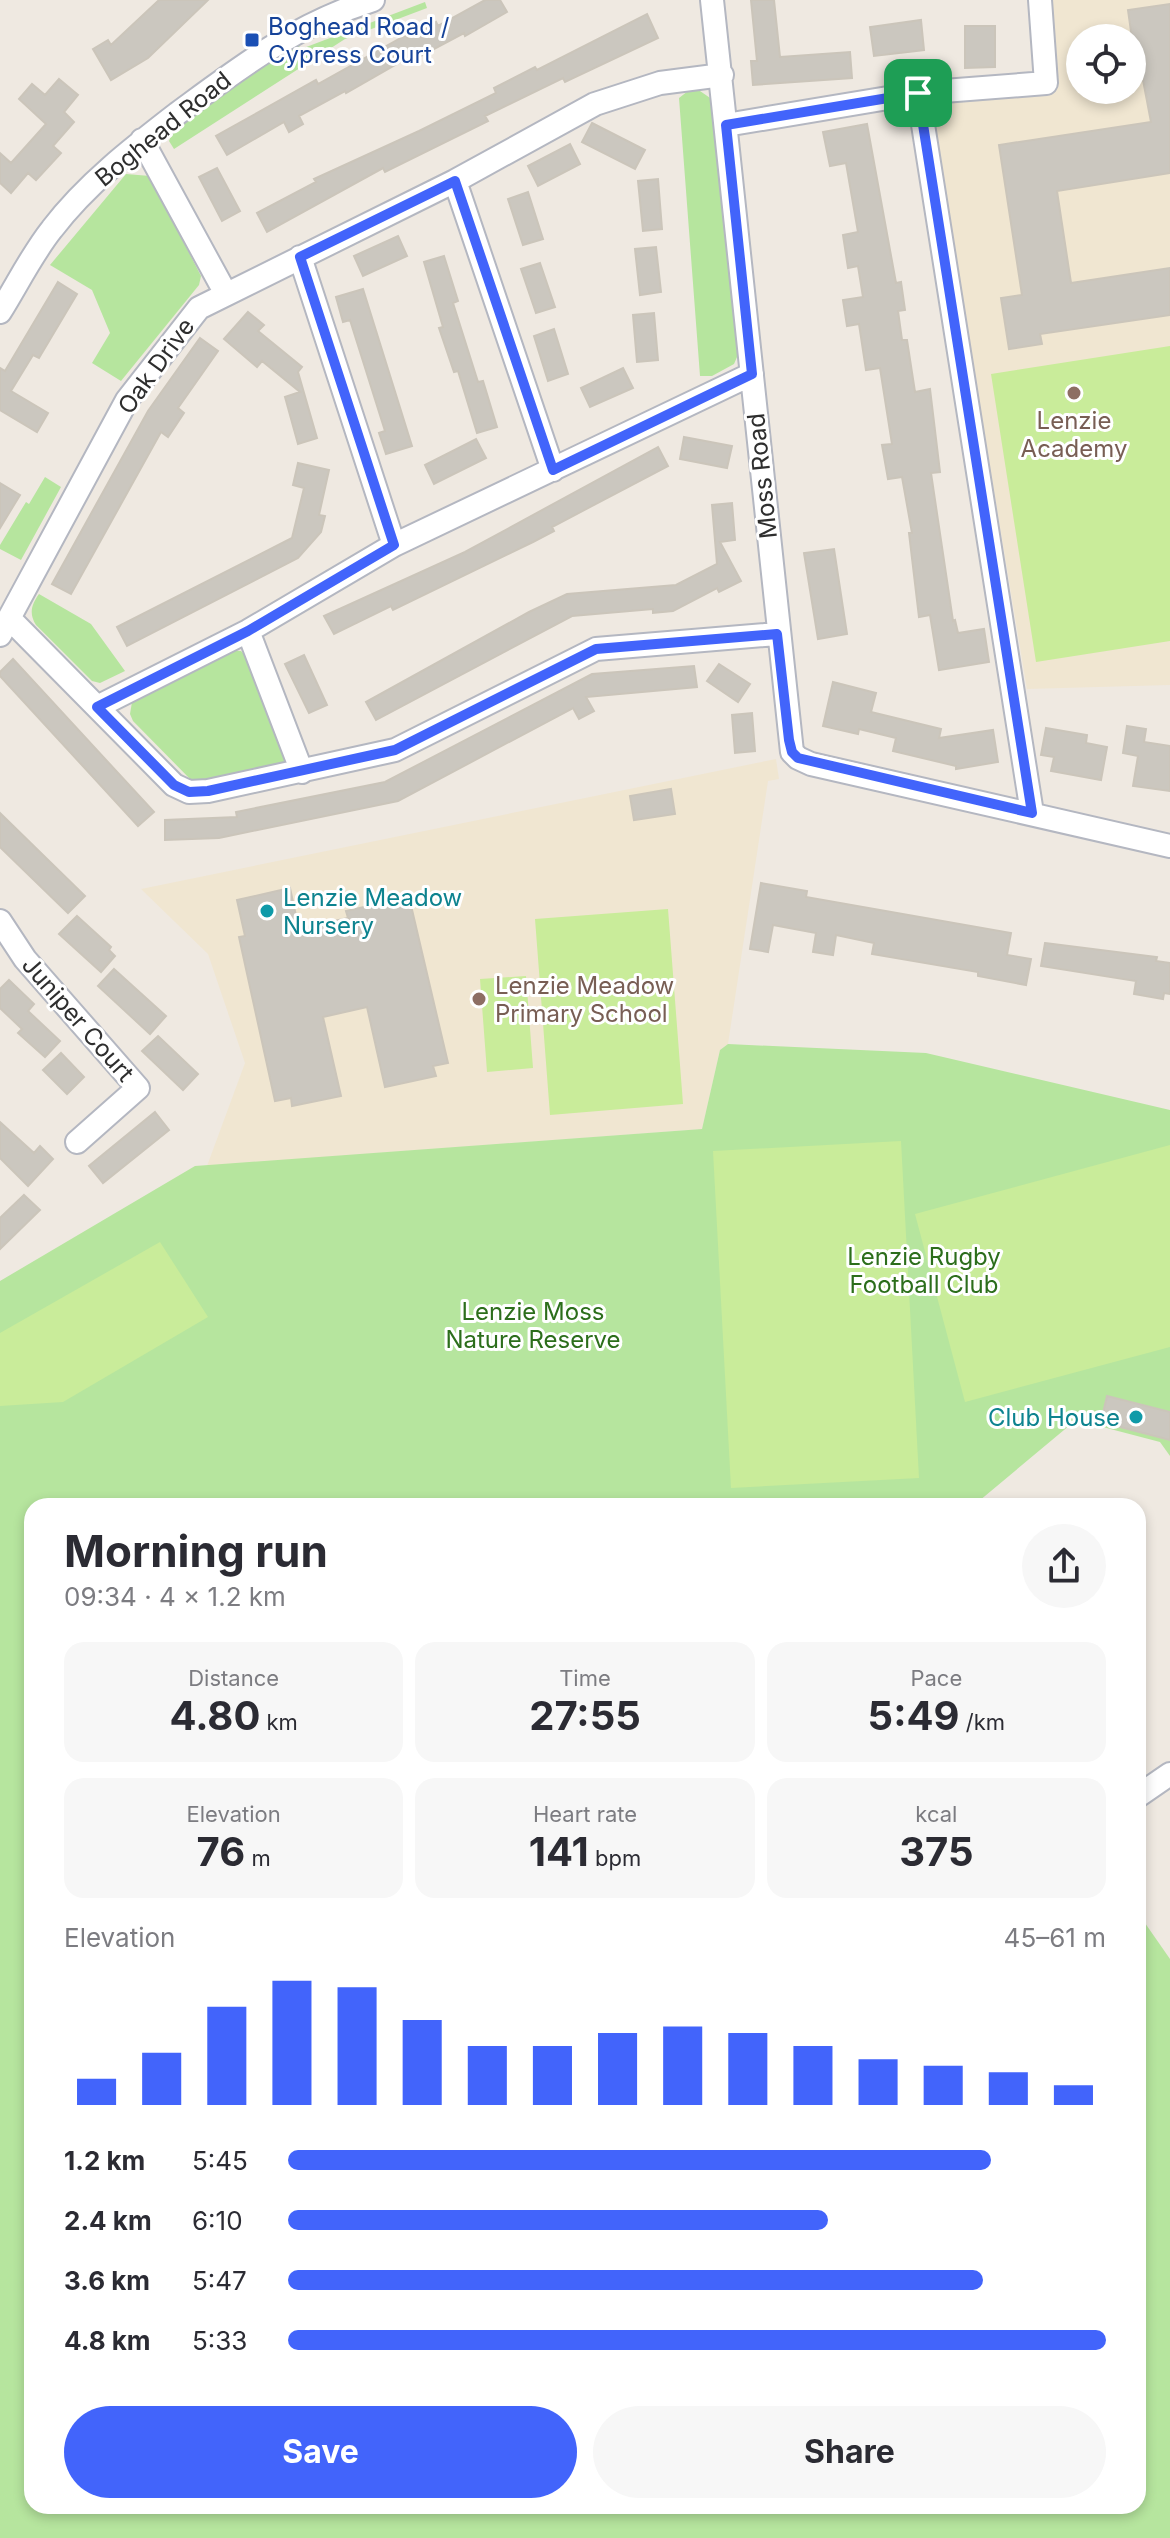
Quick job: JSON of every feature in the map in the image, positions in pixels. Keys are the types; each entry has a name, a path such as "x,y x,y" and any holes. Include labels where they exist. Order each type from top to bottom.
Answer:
{"street":[{"name":"Boghead Road","path":"0,312 52,229 95,182 142,140 262,50 339,11 373,0"},
{"name":"Moss Road","path":"712,0 777,634 792,752 798,758 1032,813"},
{"path":"726,125 918,93 1046,83 1040,0"},
{"name":"Oak Drive","path":"5,627 127,400 199,308 455,181 595,104 660,83 722,75"},
{"path":"918,93 1032,813 1170,846"},
{"path":"142,140 226,294"},
{"path":"455,181 553,470"},
{"path":"300,257 394,545"},
{"path":"97,707 248,631 394,545 752,374"},
{"path":"5,627 97,707 174,785 189,792 302,772 395,750 596,649 777,634"},
{"path":"248,631 302,772"},
{"name":"Juniper Court","path":"0,921 5,947 138,1088 77,1142"},
{"path":"1146,1790 1170,1774"}],"shaded area":[{"name":"Lenzie Academy","path":"1046,0 1170,0 1170,685 1027,689 929,101 1047,88"},
{"name":"Lenzie Meadow Primary School","path":"776,759 779,779 768,781 728,1044 720,1050 702,1129 207,1166 245,1063 208,954 141,889"}],"green space":[{"path":"425,2 427,8 345,39 174,149 169,141 174,128 253,70 298,44 301,49"},
{"path":"688,91 700,91 716,102 740,350 734,364 712,376 700,376 679,98"},
{"path":"126,174 150,176 201,276 199,285 121,381 92,363 110,333 92,290 50,265"},
{"path":"1170,346 1170,641 1036,662 991,374"},
{"path":"45,477 61,487 21,560 0,549 0,545"},
{"path":"39,594 91,624 125,671 100,683 92,681 36,625 32,610"},
{"path":"225,650 241,651 251,661 287,757 283,767 206,784 192,781 133,721 130,714 132,702"},
{"path":"668,909 683,1104 550,1115 535,919"},
{"path":"526,976 533,1068 487,1072 480,979"},
{"name":"Lenzie Moss Nature Reserve","path":"728,1044 926,1053 1170,1110 1170,1456 1160,1442 1076,1420 983,1498 24,1498 24,2514 1146,2514 1146,1924 1170,1959 1170,2538 0,2538 0,1281 195,1166 702,1129 720,1050"},
{"path":"901,1141 919,1478 731,1488 713,1151"},
{"path":"1170,1145 1170,1347 965,1402 915,1214"},
{"path":"160,1242 208,1317 63,1402 0,1406 0,1333"}],"building":[{"path":"159,0 208,0 148,58 111,80 93,49 108,40 111,45"},
{"path":"485,0 500,0 507,12 406,64 404,60 299,116 303,124 289,132 284,122 227,155 216,136 316,80 318,84 406,35 408,38 436,22 438,26"},
{"path":"751,0 774,0 780,57 850,52 852,78 753,85 751,61 757,61"},
{"path":"1170,4 1170,173 1057,191 1071,283 1170,268 1170,315 1040,334 1042,344 1009,349 1001,298 1022,295 999,145 1151,122 1146,96 1146,24 1130,24 1128,10"},
{"path":"647,14 658,38 565,82 563,78 485,116 488,121 385,172 383,168 267,232 257,213 316,182 314,179 496,93 494,88 535,67 537,70"},
{"path":"921,20 924,50 874,56 870,27"},
{"path":"965,26 995,26 995,67 965,68"},
{"path":"59,79 78,95 64,112 74,122 53,146 61,153 36,180 28,173 11,193 0,183 0,153 11,163 46,124 19,99 32,84 45,95"},
{"path":"592,123 645,150 635,169 582,142"},
{"path":"867,124 896,283 901,282 905,310 898,311 902,340 907,340 915,392 930,389 940,472 931,473 953,621 958,633 984,629 989,662 939,670 930,615 919,617 909,533 912,533 902,477 888,479 882,445 892,444 880,368 866,370 859,324 847,326 843,300 863,297 858,266 848,268 843,235 858,232 846,163 830,166 823,132"},
{"path":"570,144 580,164 538,186 528,166"},
{"path":"217,168 240,211 222,221 199,177"},
{"path":"658,179 662,229 643,231 638,181"},
{"path":"528,192 543,239 523,245 508,199"},
{"path":"398,236 407,256 363,276 354,256"},
{"path":"656,247 661,292 640,295 635,249"},
{"path":"444,256 458,301 453,303 478,382 483,381 497,427 477,433 458,371 454,372 439,328 443,327 424,262"},
{"path":"540,263 555,307 536,313 521,269"},
{"path":"58,282 77,294 39,358 33,355 11,391 48,413 37,432 0,410 0,368 5,371"},
{"path":"363,289 412,446 386,454 379,433 385,431 350,320 343,322 336,297"},
{"path":"248,312 264,325 258,331 302,367 298,372 317,438 298,444 285,397 300,392 262,361 257,367 224,339"},
{"path":"654,313 658,360 637,362 633,315"},
{"path":"554,329 568,374 548,381 534,336"},
{"path":"200,338 218,351 178,408 184,413 168,437 161,432 71,594 52,584 148,411"},
{"path":"623,368 633,388 590,407 581,388"},
{"path":"684,437 732,446 727,468 680,459"},
{"path":"476,439 486,458 434,484 425,465"},
{"path":"658,447 668,466 552,527 554,531 533,542 393,610 391,606 334,634 324,616 465,552"},
{"path":"298,463 329,470 319,515 325,516 321,532 298,558 127,646 117,627 292,538 304,488 293,485"},
{"path":"0,483 20,495 0,528"},
{"path":"732,503 735,540 720,542 741,581 719,592 717,588 673,611 653,613 653,609 572,616 376,720 366,702 567,594 676,585 717,564 712,505"},
{"path":"834,549 847,634 818,639 804,553"},
{"path":"304,655 327,705 309,713 285,664"},
{"path":"13,659 154,812 138,826 0,676 0,672"},
{"path":"719,664 750,684 738,702 707,681"},
{"path":"694,666 697,687 586,697 594,711 579,719 573,708 398,801 219,838 165,840 165,820 237,817 236,812 385,782 592,674"},
{"path":"833,682 876,693 871,712 941,729 939,738 993,730 998,762 956,769 956,766 893,751 896,738 859,729 858,734 823,726"},
{"path":"752,713 755,751 735,753 732,715"},
{"path":"1127,726 1146,729 1144,742 1170,746 1170,791 1133,786 1138,756 1123,753"},
{"path":"1046,728 1087,735 1086,743 1107,747 1101,780 1051,771 1054,757 1041,755"},
{"path":"671,789 675,814 634,820 630,796"},
{"path":"0,813 85,896 68,913 0,847"},
{"path":"761,883 807,891 806,897 1011,933 1007,955 1031,959 1026,985 978,976 978,972 872,954 874,943 836,935 833,955 813,952 816,933 773,925 768,952 750,949"},
{"name":"Lenzie Meadow Primary School","path":"290,888 298,925 301,924 302,928 348,918 346,911 409,897 448,1063 433,1066 436,1076 385,1087 367,1007 323,1017 341,1096 292,1106 291,1098 275,1101 239,937 245,936 237,900"},
{"path":"77,916 111,947 109,950 115,956 101,972 59,934"},
{"path":"1045,943 1157,957 1156,961 1170,963 1170,994 1164,993 1163,999 1134,994 1136,981 1041,966"},
{"path":"114,969 166,1016 150,1034 98,986"},
{"path":"9,980 34,1004 28,1011 60,1041 45,1057 18,1033 22,1029 0,1008 0,989"},
{"path":"158,1036 198,1074 183,1090 142,1051"},
{"path":"61,1053 84,1077 67,1094 43,1070"},
{"path":"155,1112 169,1130 103,1183 89,1166"},
{"path":"0,1122 34,1153 40,1146 53,1159 28,1186 0,1158"},
{"path":"24,1195 40,1210 0,1249 0,1218"},
{"name":"Club House","path":"1107,1396 1170,1412 1170,1440 1101,1422"}],"place":[{"name":"Boghead Road / Cypress Court","path":"252,40"},
{"name":"Lenzie Academy","path":"1074,393"},
{"name":"Lenzie Meadow Nursery","path":"267,911"},
{"name":"Lenzie Meadow Primary School","path":"479,999"},
{"name":"Club House","path":"1136,1417"}],"route":[{"path":"918,93 1032,813 811,764 798,758 792,752 789,740 777,634 596,649 395,750 208,791 189,792 174,785 97,707 248,631 394,545 300,257 455,181 553,470 752,374 726,125 918,93"}],"park label":[{"name":"Lenzie Rugby Football Club","path":"924,1270"}]}
